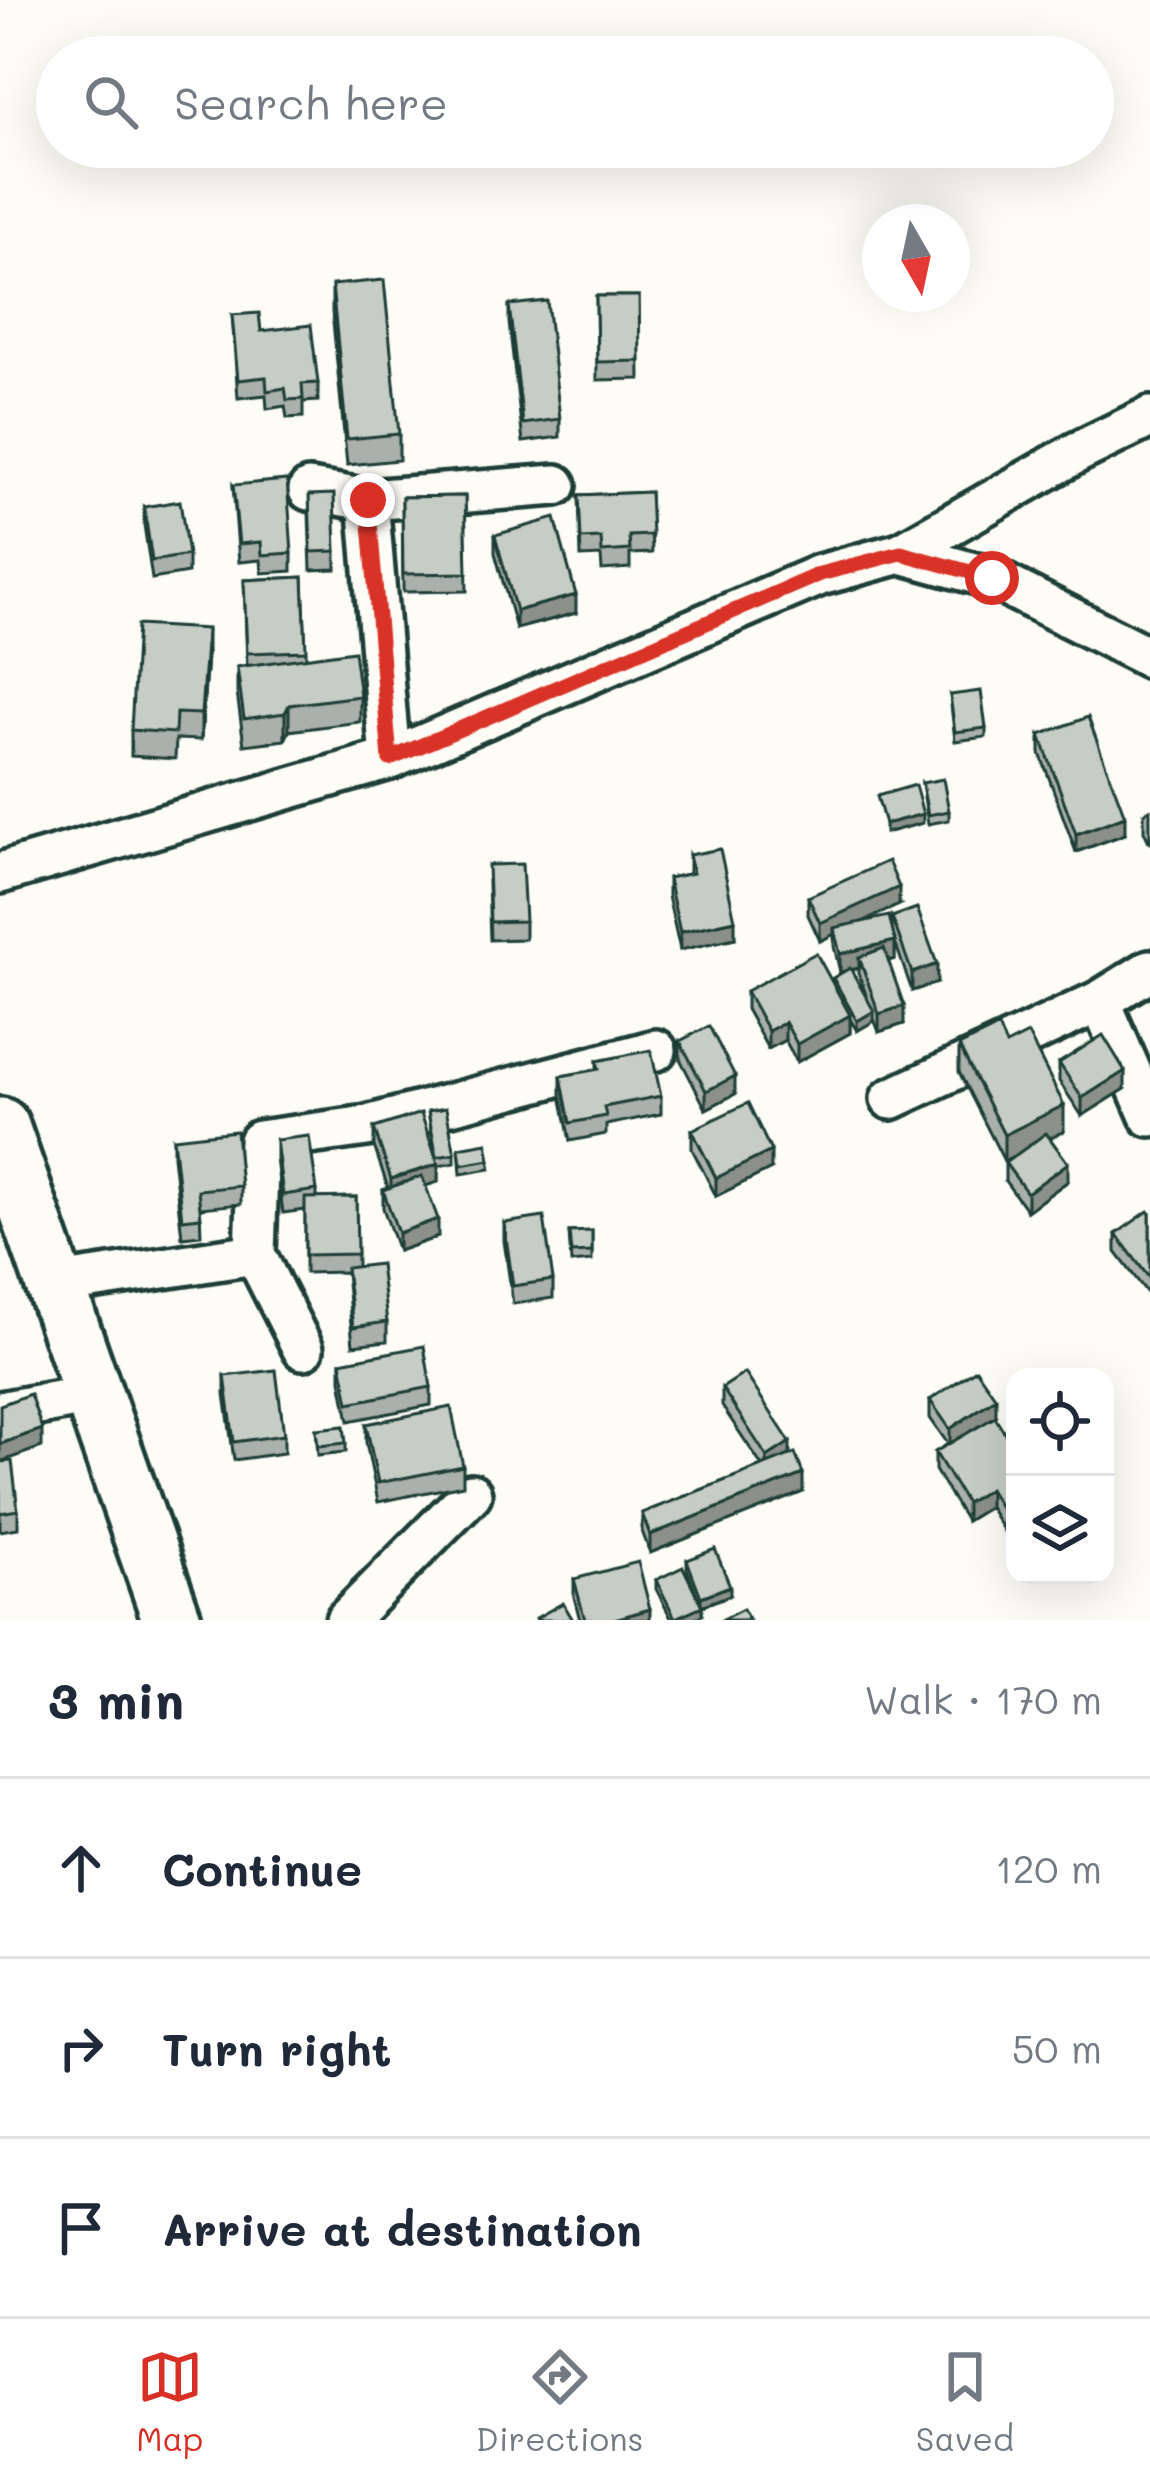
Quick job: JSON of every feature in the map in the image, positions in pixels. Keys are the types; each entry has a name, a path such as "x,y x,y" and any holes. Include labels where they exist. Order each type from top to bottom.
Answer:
{"street":[{"path":"0,873 390,759 820,574 901,553 1076,453 1150,417"},
{"path":"309,490 368,500 556,485"},
{"path":"368,500 390,759"},
{"path":"901,553 992,578 1150,658"},
{"path":"890,1100 1100,1001 1150,970"},
{"path":"1100,1001 1150,1116"},
{"path":"304,1349 255,1254 259,1141 367,1126 656,1050"},
{"path":"0,1126 172,1620"},
{"path":"52,1285 255,1254"},
{"path":"0,1412 92,1395"},
{"path":"346,1620 471,1494"}],"building":[{"path":"384,280 399,434 347,439 332,285"},
{"path":"596,296 639,296 640,361 597,362"},
{"path":"547,301 560,419 523,424 509,305"},
{"path":"259,313 261,331 311,325 318,383 302,384 303,399 287,400 285,388 267,391 266,377 238,380 232,315"},
{"path":"287,480 292,553 262,555 261,542 239,544 233,485"},
{"path":"650,492 652,535 629,536 630,550 602,552 601,538 581,539 579,495"},
{"path":"334,494 336,551 311,552 309,495"},
{"path":"465,496 467,573 403,574 402,497"},
{"path":"180,501 188,555 152,561 144,507"},
{"path":"555,518 576,595 516,611 495,535"},
{"path":"303,577 306,651 247,653 244,580"},
{"path":"137,625 207,629 201,714 176,713 175,733 131,730"},
{"path":"354,651 360,696 289,705 285,713 244,719 237,667"},
{"path":"981,691 986,728 955,732 950,695"},
{"path":"1088,717 1125,816 1076,834 1040,735"},
{"path":"943,779 949,811 928,815 922,783"},
{"path":"915,785 923,814 885,824 877,796"},
{"path":"720,849 735,920 680,932 668,878 693,873 689,855"},
{"path":"888,861 899,887 820,923 808,897"},
{"path":"522,864 525,921 490,922 488,865"},
{"path":"917,908 937,964 912,973 892,917"},
{"path":"889,916 895,941 840,954 834,928"},
{"path":"884,948 904,1006 879,1014 859,957"},
{"path":"816,953 850,1015 797,1044 785,1022 768,1031 746,991"},
{"path":"850,968 874,1011 857,1021 833,978"},
{"path":"709,1026 735,1076 706,1091 680,1041"},
{"path":"998,1027 1006,1045 1028,1034 1064,1105 1004,1135 959,1046"},
{"path":"1103,1035 1125,1071 1082,1098 1059,1063"},
{"path":"651,1050 661,1096 604,1107 606,1116 570,1123 561,1076 599,1069 597,1061"},
{"path":"748,1103 771,1151 716,1178 692,1130"},
{"path":"446,1108 455,1154 437,1157 428,1111"},
{"path":"421,1113 438,1164 391,1179 374,1128"},
{"path":"236,1131 241,1186 198,1190 201,1217 182,1219 173,1138"},
{"path":"1046,1133 1068,1163 1027,1193 1005,1163"},
{"path":"309,1136 317,1190 283,1195 276,1140"},
{"path":"487,1143 490,1160 461,1165 459,1148"},
{"path":"422,1176 438,1219 398,1233 383,1190"},
{"path":"356,1197 357,1254 305,1255 305,1198"},
{"path":"1150,1214 1150,1279 1116,1234"},
{"path":"544,1217 553,1280 513,1286 504,1223"},
{"path":"592,1231 592,1252 571,1253 569,1232"},
{"path":"380,1264 387,1322 353,1327 346,1268"},
{"path":"424,1346 431,1387 349,1403 341,1362"},
{"path":"976,1369 996,1398 950,1429 930,1400"},
{"path":"276,1370 284,1435 234,1442 225,1376"},
{"path":"745,1373 790,1442 767,1457 722,1388"},
{"path":"30,1394 42,1429 0,1444 0,1405"},
{"path":"451,1407 463,1466 378,1483 366,1424"},
{"path":"995,1417 1006,1435 1006,1510 989,1489 966,1503 935,1452"},
{"path":"344,1426 346,1443 318,1446 316,1429"},
{"path":"795,1453 803,1474 650,1535 642,1513"},
{"path":"12,1461 18,1510 0,1513 0,1462"},
{"path":"715,1549 730,1586 701,1597 687,1560"},
{"path":"638,1562 650,1609 611,1620 585,1620 574,1579"},
{"path":"683,1567 702,1606 675,1618 656,1580"},
{"path":"563,1603 573,1620 537,1620 536,1618"},
{"path":"743,1609 749,1620 721,1620"}],"route":[{"path":"368,500 390,759 820,574 901,553 992,578"}]}
